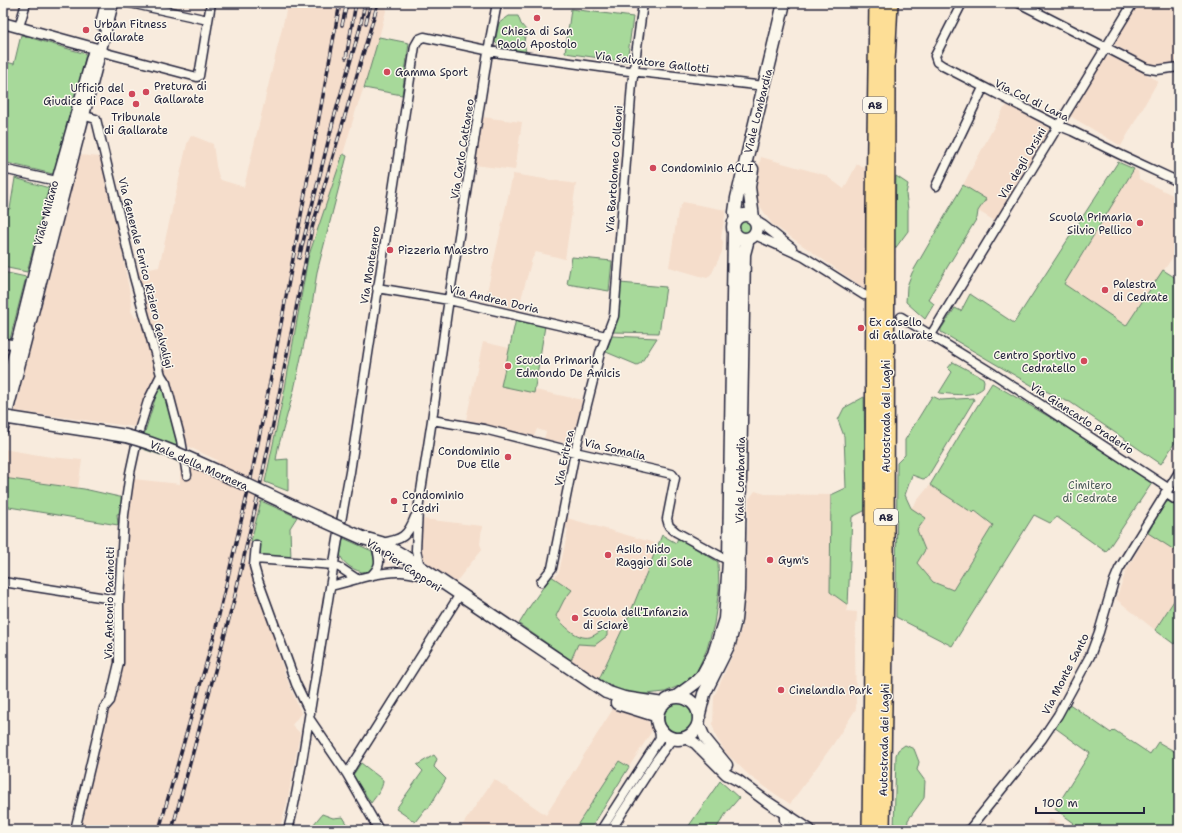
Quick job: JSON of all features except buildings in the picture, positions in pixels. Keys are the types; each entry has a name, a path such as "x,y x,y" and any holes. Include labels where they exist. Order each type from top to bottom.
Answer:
{"highway":[{"name":"Autostrada dei Laghi","path":"870,830 873,569 874,206 877,3"},
{"name":"Autostrada dei Laghi","path":"882,830 886,572 887,62 890,3"}],"main road":[{"name":"Viale Lombardia","path":"736,219 735,212 737,198 784,3"},
{"name":"Viale Lombardia","path":"754,219 749,193 750,175 791,3"},
{"path":"742,215 747,215 754,219 757,226 752,237 741,239 734,234 733,228 736,219 742,215"},
{"name":"Viale Lombardia","path":"676,697 702,676 714,654 725,619 729,561 734,234"},
{"name":"Viale Lombardia","path":"699,719 704,694 729,644 735,620 738,591 744,254 752,237"},
{"name":"Viale della Mornera","path":"3,417 126,436 144,441 188,458 363,538"},
{"name":"Via Pier Capponi","path":"363,538 420,571 606,692 624,698 663,704"},
{"name":"Via Pier Capponi","path":"420,571 457,600 604,698 655,715 658,723"},
{"path":"676,697 684,698 691,701 696,707 699,719 695,731 685,738 672,739 663,733 658,723 658,710 669,699 676,697"}],"street":[{"path":"19,27 26,3"},
{"name":"Viale Milano","path":"98,49 106,3"},
{"name":"Viale Milano","path":"3,429 21,345 33,276 62,182 98,49 113,3"},
{"path":"130,3 208,20"},
{"path":"3,23 197,78 199,76 211,3"},
{"name":"Via Carlo Cattaneo","path":"418,510 449,300 497,3"},
{"name":"Via Bartolomeo Colleoni","path":"606,336 614,316 633,71 643,3"},
{"name":"Via Col di Lana","path":"962,3 936,56 937,62 983,88 1057,125 1179,182"},
{"path":"1019,3 1146,68 1157,70 1179,68"},
{"name":"Via degli Orsini","path":"931,335 1132,3"},
{"name":"Via Montenero","path":"288,830 296,798 350,472 415,46 419,39 424,37 489,51"},
{"name":"Via Salvatore Gallotti","path":"489,51 633,71 765,86"},
{"path":"936,186 983,88"},
{"name":"Via Generale Enrico Riziero Galvaligi","path":"80,115 96,119 134,277 161,375 166,383 181,440 188,475"},
{"path":"3,169 62,182"},
{"path":"754,219 804,257 864,295"},
{"path":"752,237 804,257"},
{"name":"Via Andrea Doria","path":"377,288 449,300 606,336"},
{"name":"Via Giancarlo Praderio","path":"900,317 1077,427 1167,490 1179,502"},
{"name":"Via Eritrea","path":"541,582 552,568 575,452 600,353 606,336"},
{"path":"3,343 21,345"},
{"name":"Viale Milano","path":"3,397 21,345"},
{"name":"Via Antonio Pacinotti","path":"75,830 85,795 104,708 110,701 119,663 118,600 124,515 130,473 140,427 148,401 161,375"},
{"name":"Via Somalia","path":"432,420 484,429 672,474 675,478 667,519 669,526 676,532 729,561"},
{"name":"Via Monte Santo","path":"969,830 1042,739 1058,715 1090,656 1099,632 1118,569 1179,472"},
{"path":"370,576 378,569 379,546 404,536 411,526 418,510"},
{"path":"331,586 357,578 420,571 416,550 418,510"},
{"path":"256,545 254,566 309,716 379,830"},
{"path":"254,559 334,565 357,578"},
{"path":"3,582 118,600"},
{"path":"346,774 457,600"},
{"path":"699,719 705,738 739,781"},
{"path":"601,830 660,738 658,723"},
{"path":"685,738 695,743 726,774 739,781 810,830"},
{"path":"611,830 655,762 672,739"},
{"path":"784,813 784,820 789,830"}],"shaded area":[{"path":"288,3 388,3 372,64 356,110 339,168 308,258 285,388 247,559 285,674 301,713 292,725 300,733 287,804 279,830 81,830 107,710 117,698 116,693 120,671 122,599 128,511 133,479 180,484 180,463 215,477 217,460 187,446 136,272 159,267 187,144 191,135 213,144 216,166 221,180 244,187"},
{"path":"1138,3 1179,3 1179,64 1148,64 1113,44"},
{"path":"1111,56 1123,60 1158,81 1121,146 1070,116 1103,59"},
{"path":"1008,104 1050,129 995,221 978,211 985,199 963,185 1004,108"},
{"path":"482,117 522,122 515,170 474,165"},
{"path":"79,155 100,157 113,216 117,215 117,225 132,305 131,311 135,318 140,316 157,372 136,427 15,411 34,332 59,240 66,201"},
{"path":"761,157 825,175 844,189 857,164 867,169 865,289 772,224 758,203 756,191 756,180"},
{"name":"Scuola Primaria Silvio Pellico","path":"1134,169 1138,171 1139,179 1179,198 1179,248 1126,326 1064,284"},
{"path":"513,174 576,184 565,259 536,252 532,259 518,310 485,301"},
{"path":"683,202 726,210 721,238 723,242 722,252 712,273 707,278 669,267 678,211"},
{"name":"Scuola Primaria Edmondo De Amicis","path":"516,319 545,326 535,390 582,400 573,444 544,439 546,432 537,429 534,436 466,420 483,342 509,348"},
{"path":"3,449 51,457 82,460 78,488 3,478"},
{"path":"930,485 972,512 974,511 993,525 953,590 933,582 917,563 925,550 917,530 911,508"},
{"path":"755,491 765,494 831,495 830,592 848,605 846,611 857,612 855,646 856,709 832,746 790,804 751,777 726,753 716,737 713,726 714,696 735,649 742,626 745,596 749,499"},
{"path":"1169,501 1179,506 1179,593 1155,630 1116,599 1126,571 1165,503"},
{"path":"567,518 658,544 631,611 599,679 519,624 551,576 554,578 559,572 568,530 565,526"},
{"path":"423,519 482,526 480,544 482,549 456,582 430,566 423,558 420,548"},
{"path":"613,709 648,721 652,729 629,767 618,762 574,830 459,830 494,779 546,815"},
{"path":"1050,819 1069,828 1072,830 1043,830"}],"green space":[{"path":"571,9 633,17 627,62 565,53"},
{"path":"509,16 518,16 521,24 526,30 524,42 526,52 501,48 495,42 499,23"},
{"path":"21,35 86,54 57,175 3,162 3,61 14,64"},
{"name":"Gamma Sport","path":"379,37 409,43 402,95 364,88"},
{"path":"343,154 347,156 317,272 312,306 294,390 276,460 288,459 288,491 265,482 285,388 308,258"},
{"name":"Centro Sportivo Cedratello","path":"1118,162 1134,169 1064,284 1126,326 1163,270 1179,280 1179,436 1161,464 1070,402 1038,389 941,332 941,329 955,308 961,311 970,294 1014,323"},
{"path":"896,176 908,184 906,194 908,231 894,250"},
{"path":"15,178 49,188 27,272 3,267 3,213 4,208 10,209"},
{"path":"963,185 986,199 978,211 977,218 928,299 934,304 925,319 906,302 907,286 912,273"},
{"path":"745,220 751,222 753,228 751,234 745,236 739,234 737,228 739,222"},
{"path":"572,257 612,261 609,291 567,284"},
{"path":"3,272 26,277 10,339 3,339"},
{"path":"620,283 666,287 659,333 613,332 618,312"},
{"path":"516,319 545,326 534,393 501,386"},
{"path":"612,336 657,338 641,363 637,365 606,352"},
{"path":"953,362 983,378 983,388 967,394 939,393 952,372 948,368"},
{"path":"160,383 177,431 180,463 140,448"},
{"name":"Cimitero di Cedrate","path":"992,383 1073,431 1152,483 1106,552 1057,517 1050,523 1034,515 952,646 896,617 897,463 905,455 905,440 932,396 941,400 973,398 974,400 927,478 923,479 912,475 905,495 911,508 926,518 917,530 925,550 917,563 933,582 953,590 993,525 975,511 973,513 930,485"},
{"path":"864,397 866,510 852,517 848,605 830,592 831,495 846,488 844,436 838,420 844,408"},
{"path":"3,478 84,489 124,498 122,513 117,514 118,525 3,506"},
{"path":"261,501 297,517 290,528 291,560 259,557 258,543 251,541"},
{"path":"1172,501 1179,506 1179,553 1148,533 1165,503"},
{"path":"662,535 676,543 678,538 718,562 719,589 714,624 707,649 697,671 683,684 665,692 637,695 623,692 599,679 631,611"},
{"path":"343,538 372,551 375,563 373,569 369,572 361,572 353,569 343,560 340,555 340,550"},
{"path":"551,576 572,590 564,600 556,616 562,624 575,634 585,637 590,637 597,634 607,627 607,636 595,645 578,644 571,660 519,624"},
{"path":"1179,593 1179,636 1174,644 1155,630"},
{"path":"679,703 690,707 694,718 690,729 679,733 668,729 664,718 668,707"},
{"path":"1068,703 1111,733 1114,730 1150,754 1158,742 1179,754 1179,830 1072,830 1069,828 1074,823 1055,809 1090,753 1054,727"},
{"path":"905,745 914,749 919,762 917,770 925,781 924,798 908,820 907,830 894,830 896,755 898,750"},
{"path":"434,755 437,759 434,767 446,779 428,809 426,808 415,822 396,809 423,771 417,765"},
{"path":"619,761 629,767 590,830 574,830"},
{"path":"361,763 383,780 381,789 371,803 353,775"},
{"path":"720,781 739,798 715,830 686,830"},
{"path":"322,814 333,818 343,817 351,830 309,830"}],"railway":[{"path":"159,830 214,636 250,483 274,362 340,3"},
{"path":"342,25 347,3"},
{"path":"346,58 356,3"},
{"path":"331,128 360,28 365,3"},
{"path":"366,23 371,3"},
{"path":"172,830 233,604 274,420 312,228 378,3"},
{"path":"299,258 333,122"}],"place":[{"name":"Chiesa di San Paolo Apostolo","path":"537,18"},
{"name":"Urban Fitness Gallarate","path":"86,30"},
{"name":"Gamma Sport","path":"387,72"},
{"name":"Pretura di Gallarate","path":"146,92"},
{"name":"Ufficio del Giudice di Pace","path":"132,94"},
{"name":"Tribunale di Gallarate","path":"136,104"},
{"name":"Condominio ACLI","path":"653,168"},
{"name":"Scuola Primaria Silvio Pellico","path":"1140,223"},
{"name":"Pizzeria Maestro","path":"390,250"},
{"name":"Palestra di Cedrate","path":"1105,290"},
{"name":"Ex casello di Gallarate","path":"861,328"},
{"name":"Centro Sportivo Cedratello","path":"1084,361"},
{"name":"Scuola Primaria Edmondo De Amicis","path":"508,366"},
{"name":"Condominio Due Elle","path":"508,457"},
{"name":"Condominio I Cedri","path":"394,501"},
{"name":"Asilo Nido Raggio di Sole","path":"608,555"},
{"name":"Gym's","path":"770,560"},
{"name":"Scuola dell'Infanzia di Sciarè","path":"575,618"},
{"name":"Cinelandia Park","path":"781,690"}]}
